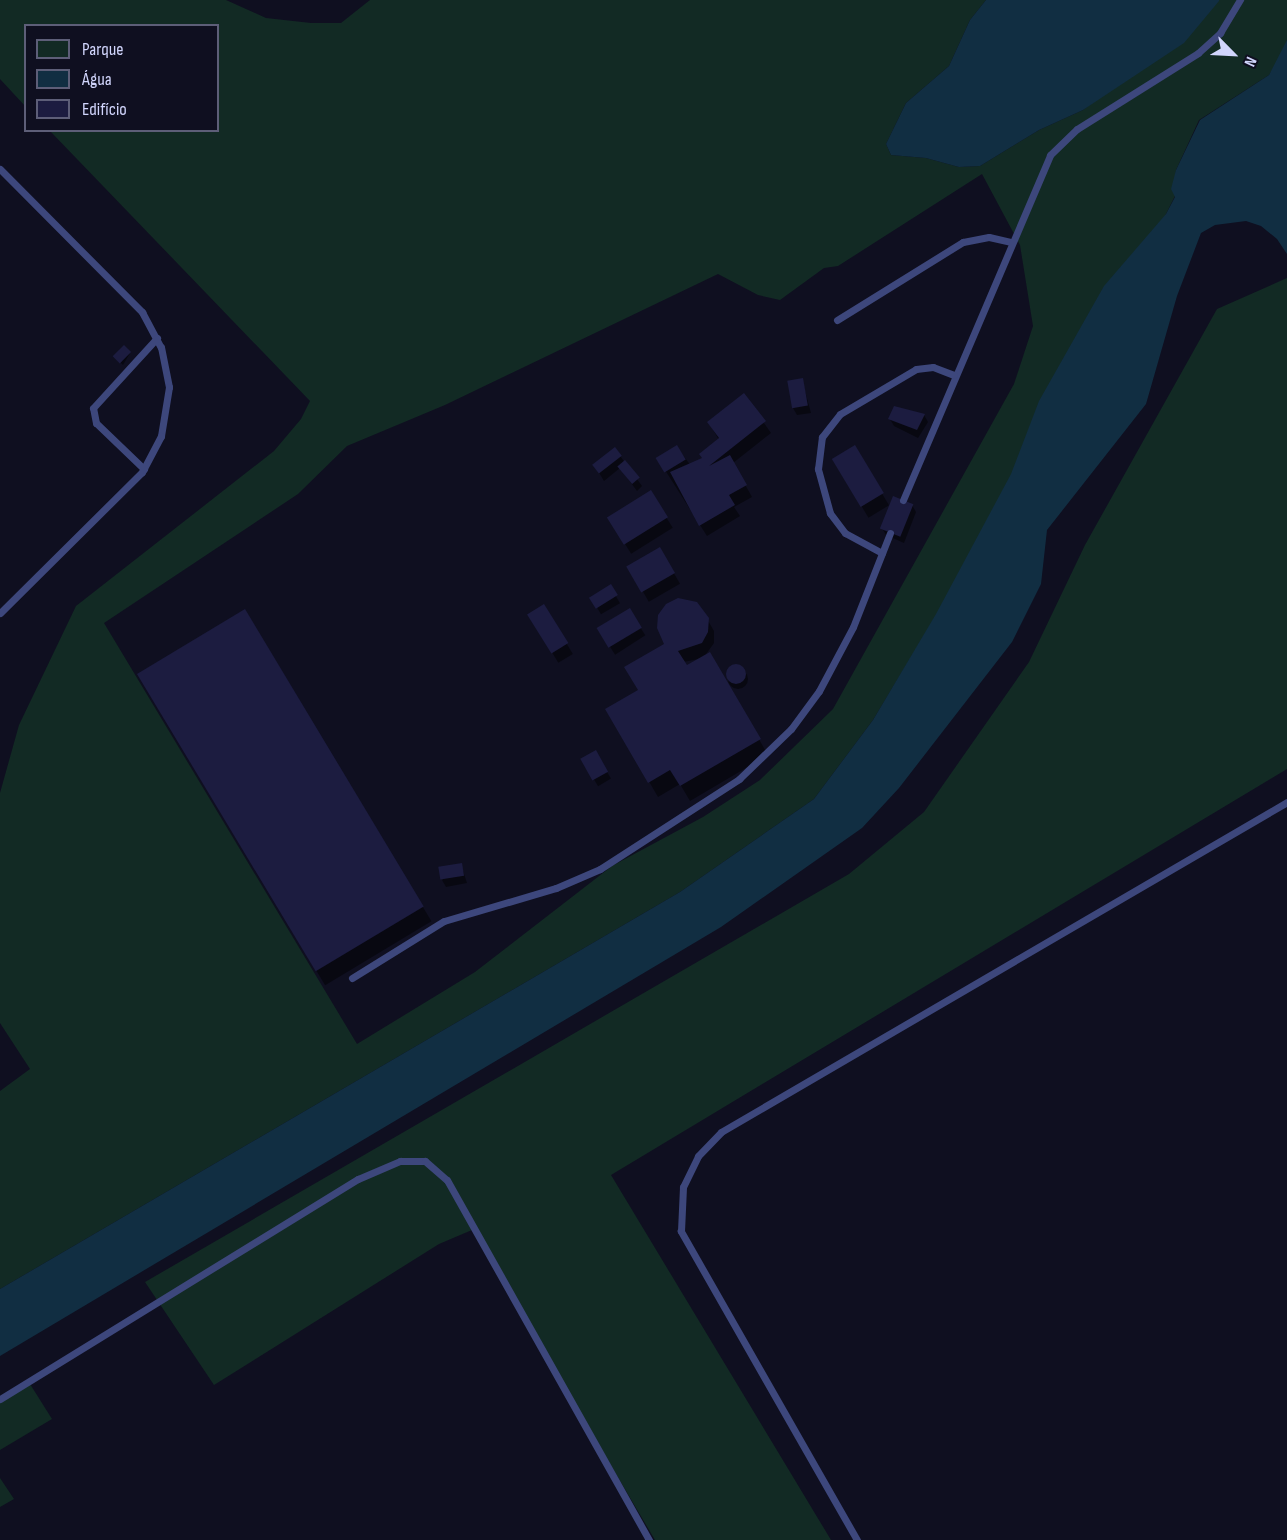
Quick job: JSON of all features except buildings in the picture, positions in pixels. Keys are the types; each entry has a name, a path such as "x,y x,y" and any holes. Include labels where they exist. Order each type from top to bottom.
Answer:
{"lane":[{"path":"903,500 1044,166 1058,146 1077,129 1198,53 1220,33 1240,0"},
{"path":"0,169 136,304 158,338 168,376 168,407 161,436 144,469 0,613"},
{"path":"837,320 963,242 989,237 1011,242"},
{"path":"144,469 96,423 93,408 158,338"},
{"path":"882,553 845,533 830,513 818,469 822,437 840,414 916,369 933,367 954,375"},
{"path":"352,978 444,921 556,888 600,869 739,779 785,735 819,690 853,627 890,533"},
{"path":"857,1540 681,1231 683,1187 698,1156 721,1132 1287,801"},
{"path":"0,1399 358,1179 400,1161 425,1161 447,1180 649,1540"}],"green space":[{"path":"0,0 226,0 266,18 311,23 341,23 370,0 986,0 970,20 949,66 906,103 886,144 891,155 926,158 959,167 980,166 1039,130 1083,110 1219,0 1287,0 1287,40 1282,55 1269,75 1199,120 1176,170 1175,196 1152,242 1066,376 937,614 873,720 814,799 680,892 0,1289 0,1091 30,1069 0,1023 0,793 19,725 76,606 274,451 301,419 310,401 51,132 219,132 219,24 24,24 24,105 0,79","holes":["982,174 1020,245 1033,326 1014,384 833,709 760,780 703,817 612,866 475,972 357,1044 104,623 298,494 347,446 445,405 718,274 758,295 780,300 824,268 838,266"]},
{"path":"1287,278 1287,769 611,1175 831,1540 655,1540 472,1230 439,1244 214,1385 145,1282 849,874 924,812 1029,662 1085,545 1217,309"},
{"path":"30,1384 52,1419 0,1450 0,1402"},
{"path":"0,1478 14,1499 0,1507"}],"water":[{"path":"986,0 1219,1 1184,43 1083,110 1039,130 980,166 959,167 926,158 891,155 886,144 906,103 949,66 970,20"},
{"path":"1287,40 1287,254 1277,239 1261,226 1246,221 1215,225 1201,233 1177,296 1146,404 1047,530 1041,584 1012,642 899,788 862,828 721,927 0,1356 0,1289 680,892 814,799 873,720 936,614 1011,474 1039,401 1104,286 1166,214 1175,197 1171,189 1176,170 1200,120 1269,75"}]}
